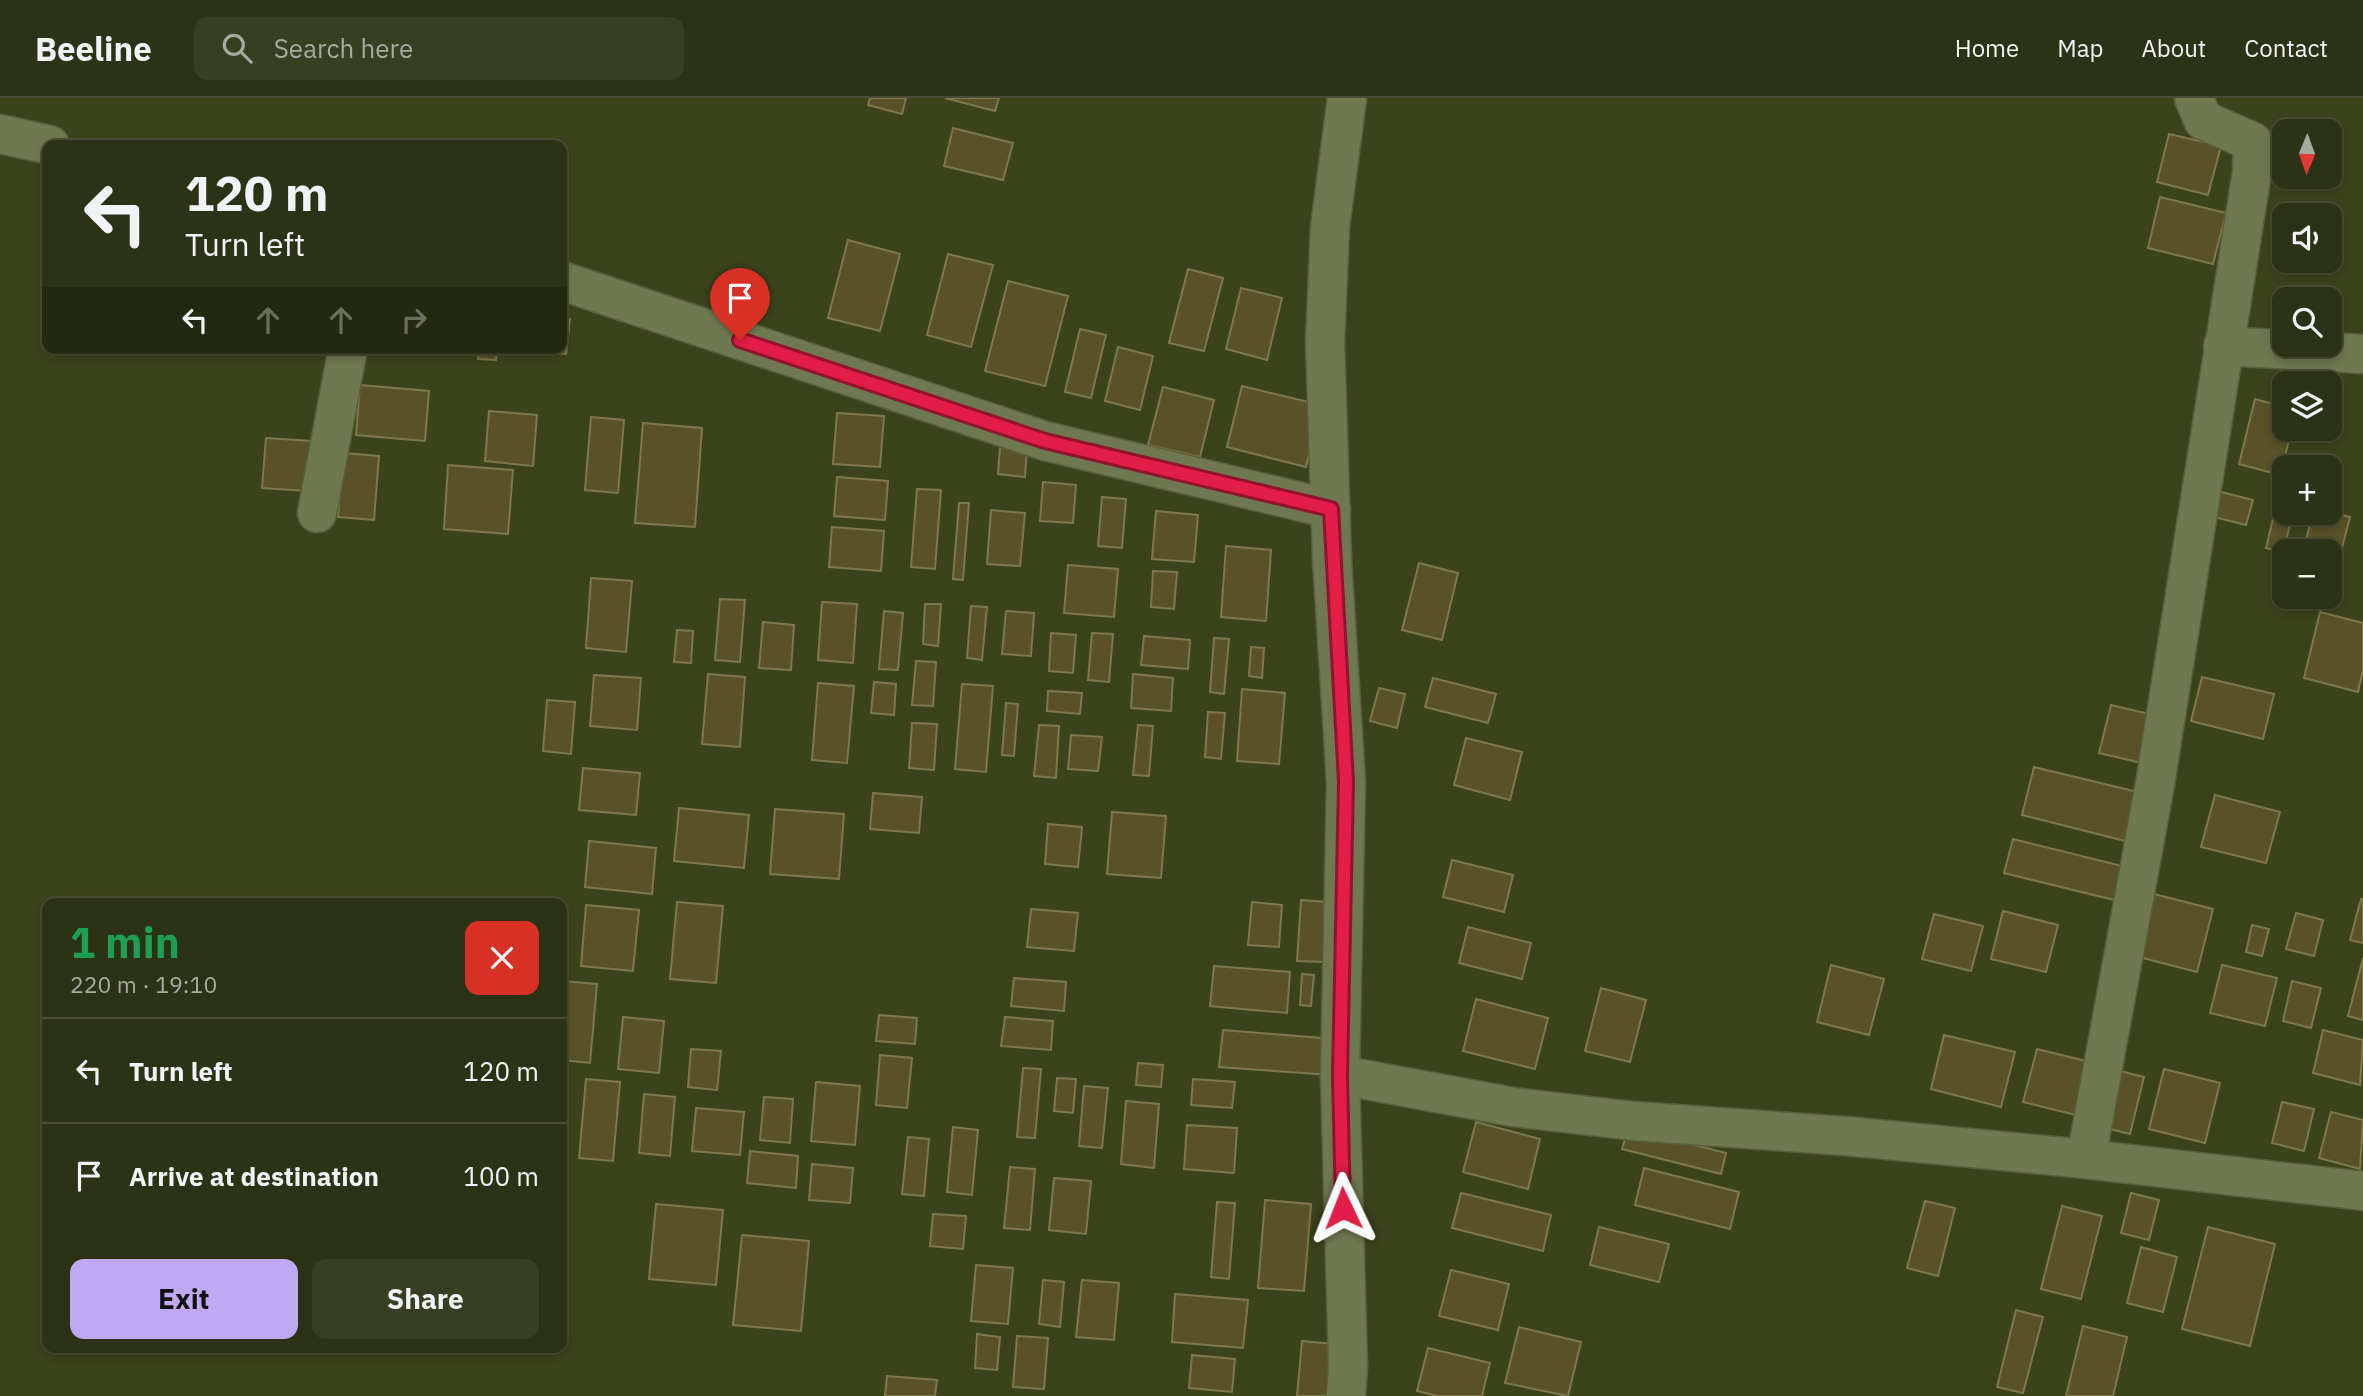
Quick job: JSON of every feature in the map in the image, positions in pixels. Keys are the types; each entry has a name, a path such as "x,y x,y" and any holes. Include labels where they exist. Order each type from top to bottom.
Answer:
{"street":[{"path":"1346,1396 1348,1367 1340,1075 1346,782 1325,342 1330,227 1347,98"},
{"path":"2086,1159 2155,784 2252,172 2253,142 2203,120 2194,98"},
{"path":"0,134 42,143"},
{"path":"567,283 1045,441 1331,509"},
{"path":"2223,346 2363,355"},
{"path":"317,513 347,354"},
{"path":"1340,1075 1513,1107 1607,1118 2086,1159 2363,1191"}],"building":[{"path":"870,98 906,98 902,114 868,105"},
{"path":"945,98 999,98 995,111"},
{"path":"953,128 1013,143 1003,180 944,166"},
{"path":"2169,134 2221,146 2208,195 2157,182"},
{"path":"2160,197 2226,213 2213,264 2148,248"},
{"path":"848,240 900,254 880,331 828,318"},
{"path":"948,254 993,265 971,347 927,335"},
{"path":"1188,269 1223,278 1204,351 1169,343"},
{"path":"1008,281 1068,296 1045,386 985,371"},
{"path":"1241,288 1282,298 1267,360 1226,349"},
{"path":"567,319 570,319 567,345"},
{"path":"1080,329 1106,335 1091,398 1065,392"},
{"path":"1118,347 1153,356 1140,410 1105,401"},
{"path":"478,354 496,354 496,360 478,359"},
{"path":"360,385 429,391 425,441 356,435"},
{"path":"1242,386 1321,405 1306,467 1227,447"},
{"path":"1163,387 1214,400 1200,457 1148,445"},
{"path":"2255,399 2272,404 2272,441 2289,441 2285,455 2272,455 2272,473 2239,464"},
{"path":"489,411 537,415 533,466 485,461"},
{"path":"837,413 884,416 880,467 833,464"},
{"path":"591,417 624,420 618,493 585,490"},
{"path":"643,423 702,428 695,527 635,523"},
{"path":"1001,434 1028,436 1025,477 998,474"},
{"path":"266,438 312,441 307,491 262,488"},
{"path":"343,453 379,456 374,520 338,517"},
{"path":"448,465 513,470 508,534 444,529"},
{"path":"837,477 888,481 885,520 834,516"},
{"path":"1043,482 1076,485 1073,523 1040,521"},
{"path":"917,489 941,490 935,569 911,567"},
{"path":"2221,492 2253,500 2246,525 2214,517"},
{"path":"1102,497 1126,499 1122,548 1098,546"},
{"path":"959,503 969,503 963,580 953,579"},
{"path":"991,510 1025,513 1020,566 987,564"},
{"path":"1156,511 1198,515 1194,562 1152,559"},
{"path":"2342,515 2350,517 2342,548 2342,539 2306,539 2310,525 2342,525"},
{"path":"2272,523 2290,525 2286,539 2272,539 2272,549 2266,548"},
{"path":"832,527 884,531 881,571 829,567"},
{"path":"1226,546 1271,550 1266,621 1221,617"},
{"path":"1419,563 1458,573 1442,640 1402,630"},
{"path":"1068,565 1118,569 1114,617 1064,613"},
{"path":"1153,571 1177,572 1174,609 1151,607"},
{"path":"591,578 632,581 626,652 586,648"},
{"path":"720,599 745,600 740,662 715,660"},
{"path":"822,602 857,604 853,663 818,660"},
{"path":"925,604 941,604 938,646 923,644"},
{"path":"971,606 987,607 982,660 967,658"},
{"path":"884,611 903,613 898,670 879,669"},
{"path":"1006,611 1034,613 1031,656 1002,654"},
{"path":"2320,612 2363,623 2363,670 2358,692 2304,678"},
{"path":"763,622 794,625 791,670 759,668"},
{"path":"677,630 693,631 691,663 674,662"},
{"path":"1051,633 1076,635 1073,673 1049,671"},
{"path":"1092,633 1113,634 1109,682 1088,680"},
{"path":"1144,636 1190,640 1188,669 1141,665"},
{"path":"1214,638 1229,639 1224,694 1210,692"},
{"path":"1251,647 1264,648 1262,678 1249,676"},
{"path":"916,661 936,662 933,706 912,705"},
{"path":"708,674 745,677 740,747 702,744"},
{"path":"1133,674 1173,678 1171,711 1131,708"},
{"path":"594,675 641,678 637,730 590,726"},
{"path":"2202,677 2274,694 2263,739 2191,721"},
{"path":"1433,678 1496,694 1488,723 1425,707"},
{"path":"874,682 896,684 894,715 871,713"},
{"path":"818,683 854,686 847,763 812,760"},
{"path":"962,684 993,686 986,772 955,769"},
{"path":"1379,688 1405,694 1397,728 1370,721"},
{"path":"1242,689 1285,693 1279,764 1237,761"},
{"path":"1048,691 1082,693 1080,714 1047,711"},
{"path":"547,700 575,702 571,754 543,751"},
{"path":"1006,703 1018,704 1014,756 1002,755"},
{"path":"2111,705 2162,717 2150,765 2099,753"},
{"path":"1208,712 1225,713 1221,759 1205,757"},
{"path":"912,723 937,724 934,770 909,768"},
{"path":"1039,725 1059,726 1056,778 1034,776"},
{"path":"1138,725 1153,726 1149,776 1133,775"},
{"path":"1071,735 1102,737 1098,771 1068,769"},
{"path":"1466,738 1522,752 1510,800 1454,785"},
{"path":"2034,767 2142,793 2129,842 2022,815"},
{"path":"583,768 640,773 636,815 579,810"},
{"path":"873,793 922,797 919,833 870,829"},
{"path":"2215,795 2280,812 2266,863 2201,847"},
{"path":"679,808 749,815 744,868 674,861"},
{"path":"775,809 844,814 839,879 770,874"},
{"path":"1112,812 1166,816 1161,878 1107,874"},
{"path":"1048,824 1082,827 1078,867 1045,864"},
{"path":"2013,839 2130,868 2122,902 2004,873"},
{"path":"589,841 656,848 652,894 585,887"},
{"path":"1452,860 1513,875 1504,912 1443,897"},
{"path":"2154,894 2213,909 2197,972 2139,957"},
{"path":"2363,899 2363,943 2350,940"},
{"path":"1301,900 1328,902 1323,962 1297,961"},
{"path":"677,902 723,906 716,983 670,979"},
{"path":"1252,902 1282,905 1279,947 1248,945"},
{"path":"586,905 639,910 633,971 581,966"},
{"path":"1031,909 1078,913 1074,951 1027,947"},
{"path":"2003,911 2058,925 2046,972 1991,959"},
{"path":"2296,913 2323,920 2314,956 2286,949"},
{"path":"1934,914 1983,926 1971,971 1922,959"},
{"path":"2252,925 2269,929 2262,956 2246,952"},
{"path":"1468,927 1531,943 1522,979 1459,963"},
{"path":"2363,958 2363,1020 2348,1016"},
{"path":"1831,965 1884,979 1869,1035 1817,1022"},
{"path":"2222,965 2277,978 2265,1026 2210,1013"},
{"path":"1214,966 1290,972 1287,1013 1210,1006"},
{"path":"1302,974 1314,975 1311,1006 1300,1005"},
{"path":"1014,978 1066,982 1064,1011 1011,1006"},
{"path":"567,981 597,984 590,1063 567,1061"},
{"path":"2292,981 2321,988 2311,1028 2283,1021"},
{"path":"1601,988 1646,1000 1630,1062 1585,1051"},
{"path":"1476,999 1548,1018 1535,1069 1463,1051"},
{"path":"879,1015 917,1018 915,1044 876,1041"},
{"path":"623,1017 664,1021 659,1073 618,1069"},
{"path":"1005,1017 1053,1021 1051,1050 1001,1046"},
{"path":"1223,1030 1333,1039 1331,1075 1219,1067"},
{"path":"2323,1030 2363,1040 2360,1085 2313,1073"},
{"path":"1944,1035 2015,1052 2001,1107 1931,1089"},
{"path":"691,1049 721,1051 717,1090 688,1087"},
{"path":"2037,1049 2090,1062 2076,1115 2023,1102"},
{"path":"880,1055 912,1058 907,1108 876,1105"},
{"path":"1138,1063 1163,1065 1161,1087 1136,1085"},
{"path":"1023,1068 1041,1069 1035,1138 1017,1137"},
{"path":"2108,1068 2144,1077 2130,1134 2093,1125"},
{"path":"2164,1069 2220,1083 2205,1143 2149,1129"},
{"path":"1057,1078 1076,1079 1073,1113 1054,1111"},
{"path":"586,1079 620,1082 613,1161 579,1158"},
{"path":"1193,1079 1235,1082 1232,1108 1191,1105"},
{"path":"816,1082 860,1086 855,1145 811,1141"},
{"path":"1084,1086 1108,1088 1102,1148 1079,1146"},
{"path":"644,1094 675,1097 670,1156 639,1153"},
{"path":"764,1097 793,1099 790,1143 760,1140"},
{"path":"1126,1101 1159,1104 1154,1168 1121,1164"},
{"path":"2282,1102 2314,1109 2304,1151 2272,1143"},
{"path":"696,1108 744,1112 740,1155 692,1151"},
{"path":"2331,1112 2363,1120 2360,1169 2319,1158"},
{"path":"1476,1122 1540,1139 1528,1189 1463,1172"},
{"path":"1187,1125 1237,1128 1234,1173 1184,1169"},
{"path":"953,1127 978,1130 972,1195 947,1192"},
{"path":"1628,1128 1726,1153 1721,1174 1622,1149"},
{"path":"908,1137 929,1139 924,1196 902,1194"},
{"path":"750,1151 798,1156 796,1188 747,1183"},
{"path":"812,1164 853,1168 850,1203 809,1200"},
{"path":"1010,1167 1035,1169 1030,1230 1004,1228"},
{"path":"1644,1168 1739,1192 1730,1229 1635,1205"},
{"path":"1054,1178 1091,1181 1086,1234 1049,1230"},
{"path":"1461,1193 1551,1215 1543,1251 1452,1228"},
{"path":"2131,1193 2159,1200 2149,1240 2121,1233"},
{"path":"1265,1200 1311,1204 1304,1291 1258,1288"},
{"path":"1925,1201 1955,1208 1938,1276 1907,1268"},
{"path":"1217,1202 1235,1203 1229,1279 1211,1277"},
{"path":"656,1204 723,1210 716,1285 649,1279"},
{"path":"2062,1206 2102,1216 2081,1299 2041,1289"},
{"path":"933,1214 966,1216 963,1249 930,1246"},
{"path":"1599,1227 1669,1244 1659,1282 1590,1265"},
{"path":"2208,1227 2275,1244 2250,1346 2182,1329"},
{"path":"742,1235 809,1241 801,1331 733,1325"},
{"path":"2141,1247 2177,1257 2163,1312 2127,1303"},
{"path":"976,1265 1013,1268 1008,1324 971,1321"},
{"path":"1451,1270 1509,1284 1498,1330 1439,1316"},
{"path":"1043,1280 1064,1282 1060,1327 1039,1324"},
{"path":"1082,1280 1119,1283 1114,1340 1076,1337"},
{"path":"1175,1294 1248,1300 1243,1348 1172,1342"},
{"path":"2016,1310 2043,1317 2023,1393 1997,1387"},
{"path":"2083,1326 2127,1337 2113,1396 2066,1396"},
{"path":"1519,1327 1581,1342 1568,1396 1505,1383"},
{"path":"977,1334 1000,1337 997,1370 975,1368"},
{"path":"1017,1336 1048,1338 1044,1389 1013,1387"},
{"path":"1302,1341 1344,1345 1339,1396 1297,1396"},
{"path":"1428,1348 1490,1363 1482,1396 1438,1396 1417,1391"},
{"path":"1192,1355 1235,1359 1232,1392 1189,1388"},
{"path":"887,1376 937,1380 935,1396 885,1396"}],"route":[{"path":"740,340 1045,441 1331,509 1346,782 1340,1075 1343,1208"}]}
